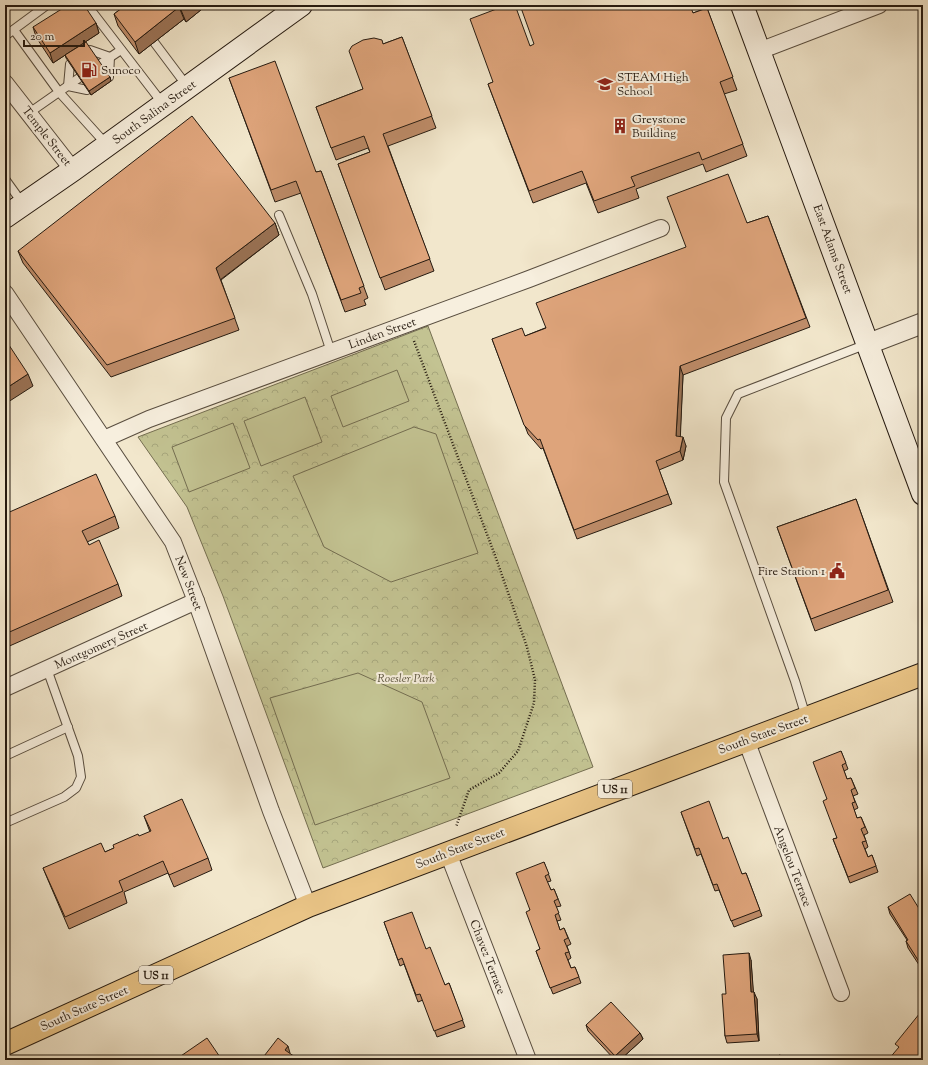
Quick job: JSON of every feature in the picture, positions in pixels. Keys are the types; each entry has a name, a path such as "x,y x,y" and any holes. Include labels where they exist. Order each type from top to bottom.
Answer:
{"main road":[{"name":"South Salina Street","path":"5,217 73,170 301,5"},
{"name":"East Adams Street","path":"742,5 923,494"},
{"name":"South State Street","path":"5,1044 308,906 923,674"}],"street":[{"path":"759,51 879,5"},
{"name":"Temple Street","path":"5,83 73,170"},
{"name":"Linden Street","path":"104,439 149,419 529,279 661,228"},
{"name":"New Street","path":"5,293 173,542 271,811 308,906"},
{"path":"868,344 923,322"},
{"name":"Montgomery Street","path":"5,688 196,602"},
{"name":"Angelou Terrace","path":"746,740 841,993"},
{"name":"Chavez Terrace","path":"448,853 528,1060"}],"lane":[{"path":"5,36 47,5"},
{"path":"87,5 163,105"},
{"path":"14,30 59,92 107,145"},
{"path":"154,42 188,87"},
{"path":"90,50 110,57"},
{"path":"100,64 121,50"},
{"path":"109,77 110,57"},
{"path":"68,86 70,64"},
{"path":"29,113 79,78"},
{"path":"68,86 87,90"},
{"path":"5,179 23,204"},
{"path":"279,215 312,294 331,352"},
{"path":"807,718 724,482 726,418 738,394 868,344"},
{"path":"5,823 64,797 76,788 81,777 78,756 47,669"},
{"path":"5,756 68,727"}],"path":[{"path":"408,324 496,558 527,647 536,680 534,703 518,751 499,773 469,790 448,853"}],"green space":[{"name":"Roesler Park","path":"428,326 593,767 323,868 223,596 187,507 138,437"},
{"path":"397,370 409,401 343,427 331,396"},
{"path":"305,397 322,442 261,466 244,421"},
{"path":"233,423 250,468 189,492 172,447"},
{"path":"414,427 436,434 478,553 391,582 324,547 293,476"},
{"path":"358,673 422,702 450,778 315,825 270,698"}],"building":[{"path":"68,5 84,5 96,23 50,53 33,27"},
{"path":"126,5 187,5 181,10 179,7 135,42 114,14"},
{"name":"STEAM High School","path":"507,5 515,5 530,46 534,44 520,5 690,5 693,13 707,8 733,77 720,82 743,144 702,160 699,152 631,177 635,186 594,201 582,171 529,191 488,84 493,82 470,19"},
{"path":"402,37 432,116 383,134 430,259 380,278 338,164 370,152 364,136 331,148 316,107 363,89 349,51 352,46 363,40 374,38 382,40 383,44"},
{"path":"86,42 110,77 89,91 65,55"},
{"path":"275,61 316,172 321,171 364,286 359,288 361,293 341,300 296,181 271,190 229,78"},
{"path":"192,116 275,223 216,268 235,318 107,365 18,251"},
{"path":"728,174 747,223 768,216 806,318 680,366 676,436 683,437 680,451 656,461 668,494 574,530 540,439 538,440 524,425 492,339 522,328 525,336 546,328 536,303 686,247 667,197"},
{"path":"5,339 28,374 5,389"},
{"path":"96,474 115,516 82,531 89,545 99,540 118,584 5,634 5,514"},
{"name":"Fire Station 1","path":"856,499 888,590 811,619 777,527"},
{"path":"841,751 846,763 842,765 847,779 851,778 855,788 851,790 855,802 852,803 857,818 861,817 865,827 861,829 866,841 862,842 868,857 872,855 876,866 848,877 833,839 837,838 823,801 827,799 813,762"},
{"path":"182,799 208,858 169,875 163,861 119,881 123,891 65,917 43,868 101,843 105,852 114,848 113,845 138,834 139,836 151,831 144,816"},
{"path":"709,801 723,839 728,837 742,874 746,873 760,910 731,921 717,884 713,885 699,848 695,849 681,812"},
{"path":"544,862 549,874 545,876 551,890 554,889 558,899 554,901 559,913 555,915 560,930 564,928 568,938 564,940 569,952 565,953 571,968 575,967 579,977 550,988 536,951 540,949 526,912 530,910 516,873"},
{"path":"910,894 923,915 923,968 906,941 908,940 888,907"},
{"path":"412,912 426,949 430,947 445,985 449,983 463,1020 434,1031 420,994 416,995 402,958 398,960 384,922"},
{"path":"749,953 751,992 754,992 757,1034 725,1036 722,994 726,994 723,955"},
{"path":"611,1002 640,1033 615,1056 586,1025"},
{"path":"920,1013 923,1015 923,1058 921,1060 888,1060 899,1047 895,1044"},
{"path":"207,1038 222,1060 175,1060"},
{"path":"278,1038 288,1046 285,1050 298,1059 300,1056 306,1060 261,1060"},
{"path":"779,1055 798,1060 778,1060"}],"place":[{"name":"Sunoco","path":"89,70"},
{"name":"STEAM High School","path":"605,84"},
{"name":"Greystone Building","path":"620,126"},
{"name":"Fire Station 1","path":"837,571"}]}
